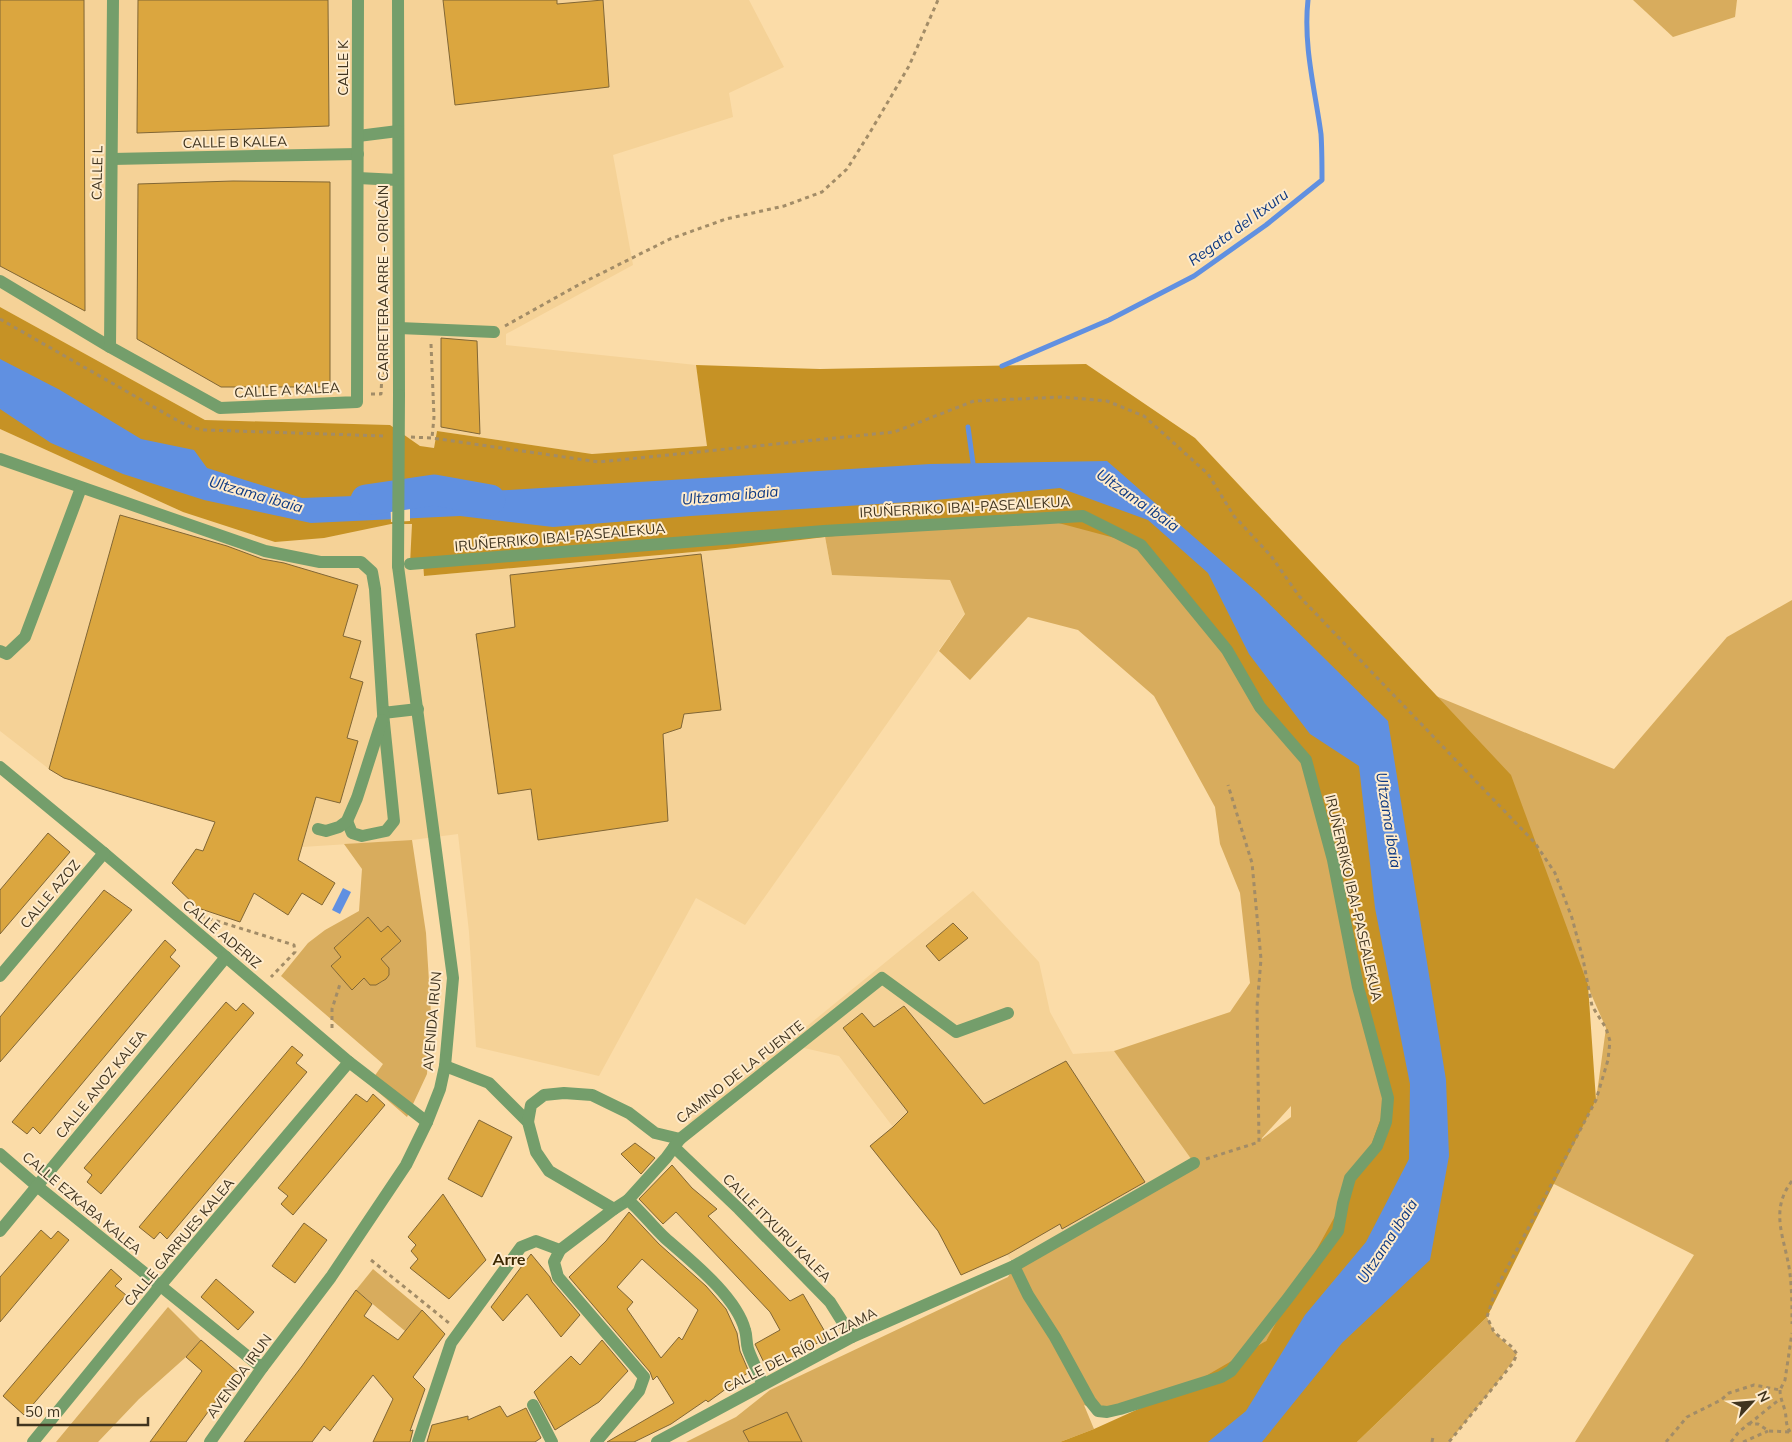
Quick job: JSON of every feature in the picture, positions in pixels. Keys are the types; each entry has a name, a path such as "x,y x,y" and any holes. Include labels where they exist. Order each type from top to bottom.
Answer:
{"street":[{"name":"CALLE L","path":"110,347 113,0"},
{"name":"CALLE K","path":"358,0 358,178"},
{"name":"CARRETERA ARRE - ORICÁIN","path":"398,0 399,395 404,565"},
{"path":"358,136 398,131"},
{"name":"CALLE B KALEA","path":"112,159 358,154"},
{"path":"358,178 398,180"},
{"name":"CALLE A KALEA","path":"0,281 110,347 220,408 356,402 358,178"},
{"path":"399,328 494,332"},
{"path":"0,459 265,551 320,562 361,562 372,572 394,822 386,832 362,836 352,833 347,822"},
{"path":"0,651 7,654 25,637 81,488"},
{"name":"IRUÑERRIKO IBAI-PASEALEKUA","path":"404,565 824,531 1084,516 1140,545 1227,650 1260,707 1306,760 1333,860 1358,987 1388,1098 1386,1122 1377,1146 1350,1178 1338,1231 1231,1371 1214,1379 1108,1412 1098,1411 1090,1401 1055,1337 1028,1295 1014,1266"},
{"name":"AVENIDA IRUN","path":"210,1442 330,1277 406,1165 427,1122 440,1088 445,1066 453,978 418,709 404,565"},
{"path":"383,713 418,709"},
{"path":"318,828 326,831 347,822 357,798 383,713"},
{"name":"CALLE ADERIZ","path":"0,767 349,1062 427,1122"},
{"name":"CALLE AZOZ","path":"0,976 104,853"},
{"name":"CALLE ANOZ KALEA","path":"0,1231 226,957"},
{"name":"CAMINO DE LA FUENTE","path":"560,1250 628,1200 676,1143 882,978 956,1032 1008,1013"},
{"name":"CALLE GARRUES KALEA","path":"33,1442 160,1286 349,1062"},
{"path":"445,1066 489,1083 528,1122"},
{"path":"614,1209 549,1171 536,1152 528,1122 531,1105 544,1096 564,1093 592,1095 629,1113 654,1133 676,1143"},
{"name":"CALLE ITXURU KALEA","path":"676,1143 830,1302 852,1337"},
{"name":"CALLE EZKABA KALEA","path":"0,1154 262,1368"},
{"name":"CALLE DEL RÍO ULTZAMA","path":"657,1442 852,1337 1014,1266 1194,1163"},
{"path":"628,1200 640,1210 667,1240 706,1273 732,1305 745,1328 748,1349 762,1384"},
{"path":"418,1442 451,1344 521,1246 536,1241 560,1250 554,1262 558,1278 644,1377 639,1391 596,1442"},
{"path":"533,1405 552,1442"}],"path":[{"path":"494,332 580,284 670,239 726,219 784,206 822,192 847,169 870,134 909,66 938,0"},
{"path":"425,339 432,345 434,417 432,438 599,462 894,432 974,401 1062,397 1107,401 1144,416 1208,474 1234,516 1271,556 1299,596 1536,843 1555,872 1569,909 1583,959 1592,1006 1606,1028 1610,1041 1608,1060 1596,1100 1496,1289 1488,1317 1494,1332 1512,1347 1517,1354 1513,1363 1449,1442"},
{"path":"357,394 382,394 382,373 386,374 386,395 399,395"},
{"path":"1194,1163 1259,1142 1257,1007 1261,958 1252,863 1228,785"},
{"path":"198,915 294,945 295,952 271,977"},
{"path":"332,1028 332,1009 340,984"},
{"path":"1792,1181 1783,1197 1778,1215 1791,1274 1792,1324"},
{"path":"372,1260 460,1331"},
{"path":"1791,1433 1786,1424 1785,1411 1780,1399 1780,1390 1785,1380 1792,1332"},
{"path":"1666,1442 1687,1417 1721,1400 1729,1393 1754,1385 1780,1390"},
{"path":"1732,1442 1748,1424 1780,1399"},
{"path":"1748,1424 1758,1424 1769,1431 1791,1433"},
{"path":"1743,1442 1769,1431"},
{"path":"1432,1442 1433,1437"}],"shaded area":[{"path":"0,0 749,0 784,67 729,93 733,117 613,155 633,265 506,334 506,345 696,365 708,446 592,454 437,431 434,448 420,447 424,576 727,549 825,537 832,575 950,580 965,613 745,925 696,898 599,1076 476,1047 469,932 458,834 412,840 302,847 64,778 49,769 0,731 0,429 183,512 390,425 205,420 0,307"},
{"path":"1633,0 1737,0 1735,17 1673,37"},
{"path":"0,307 205,420 390,425 420,446 434,448 437,431 592,454 707,446 696,365 820,369 1086,364 1195,438 1511,775 1588,985 1596,1100 1487,1317 1357,1442 1060,1442 1094,1429 1185,1388 1266,1341 1366,1160 1388,1098 1306,760 1141,545 1036,517 825,537 727,549 424,576 423,562 410,564 412,524 391,524 324,538 275,542 183,512 0,429"},
{"path":"1083,516 1141,545 1306,760 1388,1098 1377,1146 1313,1273 1257,1354 1214,1379 1101,1412 1084,1405 1094,1429 1060,1442 686,1442 736,1417 770,1390 1008,1277 1014,1266 1194,1163 1114,1051 1230,1012 1250,983 1240,893 1220,844 1215,807 1154,696 1078,630 1028,617 970,680 939,651 965,614 950,580 832,575 824,531","holes":["1291,1106 1291,1117 1262,1139"]},
{"path":"1792,600 1792,1442 1575,1442 1694,1255 1552,1183 1596,1100 1606,1028 1515,821 1436,696 1614,769 1727,637"},
{"path":"412,840 426,933 431,1014 427,1074 407,1117 369,1084 383,1064 281,976 308,943 325,930 359,911 362,869 344,844","holes":["368,917 381,932 388,926 401,941 381,959 389,968 388,975 384,981 374,985 370,985 364,978 352,989 331,966 341,957 334,948"]},
{"path":"973,891 1039,962 1050,1012 1073,1054 1114,1051 1194,1163 1018,1273 1007,1254 961,1275 938,1231 870,1146 893,1127 839,1056 804,1048 695,1133 688,1123"},
{"path":"373,1269 422,1310 405,1331 356,1290"},
{"path":"168,1307 201,1340 186,1357 139,1399 98,1442 56,1442"},
{"path":"1487,1317 1494,1332 1517,1354 1501,1378 1449,1442 1357,1442"}],"water":[{"path":"0,359 60,390 141,439 194,450 207,468 302,498 509,490 930,464 1107,461 1258,593 1388,721 1446,1080 1449,1156 1430,1260 1342,1343 1262,1442 1208,1442 1246,1411 1305,1315 1366,1242 1409,1159 1410,1084 1375,908 1359,766 1310,734 1249,654 1208,573 1148,520 1060,488 925,501 553,527 460,516 311,523 204,500 123,474 51,443 0,409"},
{"path":"343,888 351,892 340,914 332,910"}],"pier":[{"path":"410,491 410,521 391,522 390,492"}],"building":[{"path":"0,0 84,0 85,311 0,266"},
{"path":"138,0 328,0 329,126 137,133"},
{"path":"443,0 557,0 557,4 603,0 609,87 455,105"},
{"path":"233,181 330,182 330,387 221,387 137,339 138,184"},
{"path":"441,338 477,341 480,434 441,427"},
{"path":"120,515 227,546 262,559 284,563 358,585 343,636 361,641 350,678 363,682 347,738 358,741 340,803 316,797 298,860 335,883 322,905 302,893 288,915 254,893 240,922 198,908 172,883 196,849 203,851 215,822 64,778 49,769"},
{"path":"701,554 721,710 684,714 681,728 663,734 668,821 538,840 531,789 498,794 476,634 515,627 510,575"},
{"path":"48,833 70,852 0,934 0,890"},
{"path":"104,890 132,910 0,1062 0,1017"},
{"path":"368,917 381,932 388,926 401,941 381,959 389,968 389,975 386,979 376,985 370,985 364,978 352,990 331,966 341,957 334,948"},
{"path":"953,923 968,938 939,961 926,946"},
{"path":"165,940 176,950 170,957 180,966 40,1134 33,1127 27,1134 12,1122"},
{"path":"226,1002 236,1011 243,1003 254,1013 101,1194 87,1182 92,1175 84,1168"},
{"path":"904,1006 984,1104 1066,1061 1145,1182 1062,1229 1060,1224 1008,1254 961,1275 938,1231 870,1146 908,1112 843,1028 862,1013 874,1027"},
{"path":"292,1046 303,1055 296,1063 307,1072 167,1239 160,1232 154,1239 139,1227"},
{"path":"356,1094 367,1102 373,1094 385,1105 293,1215 281,1204 288,1196 278,1188"},
{"path":"479,1120 512,1137 482,1197 448,1179"},
{"path":"635,1143 655,1158 641,1174 621,1154"},
{"path":"672,1165 692,1188 717,1209 708,1216 790,1301 803,1294 828,1337 768,1371 755,1344 780,1330 770,1312 676,1212 663,1224 639,1199"},
{"path":"443,1194 486,1260 449,1299 410,1268 418,1259 411,1251 416,1245 408,1237"},
{"path":"629,1212 659,1244 706,1286 726,1309 737,1333 740,1351 749,1372 708,1402 706,1400 671,1424 634,1442 607,1442 674,1403 657,1376 653,1380 650,1372 569,1277 606,1241","holes":["642,1259 698,1310 682,1340 679,1337 661,1358 627,1309 633,1302 617,1287"]},
{"path":"304,1223 327,1240 295,1283 272,1266"},
{"path":"41,1230 51,1239 58,1231 69,1240 0,1322 0,1277"},
{"path":"531,1254 580,1315 561,1337 527,1294 503,1321 491,1307"},
{"path":"111,1269 122,1279 115,1286 126,1295 24,1415 3,1396"},
{"path":"216,1279 254,1312 238,1330 201,1297"},
{"path":"356,1290 372,1304 364,1316 398,1340 422,1310 445,1334 413,1377 425,1389 410,1431 413,1430 410,1442 373,1442 393,1399 373,1375 330,1431 324,1426 312,1442 244,1442 302,1366"},
{"path":"201,1340 239,1373 224,1390 186,1442 150,1442 202,1371 186,1357"},
{"path":"602,1340 628,1371 599,1402 555,1430 534,1392 571,1356 580,1365"},
{"path":"500,1406 507,1417 526,1408 541,1438 535,1442 427,1442 432,1425 468,1416 468,1420"},
{"path":"787,1412 802,1442 749,1442 743,1431"}],"waterway":[{"name":"Regata del Itxuru","path":"1002,366 1109,320 1194,276 1266,225 1322,180 1321,134 1308,51 1308,0"},
{"name":"Regata del Itxuru","path":"968,427 973,463"},
{"name":"Ultzama ibaia","path":"366,500 434,490 490,500"}],"district":[{"name":"Arre","path":"509,1259"}]}
